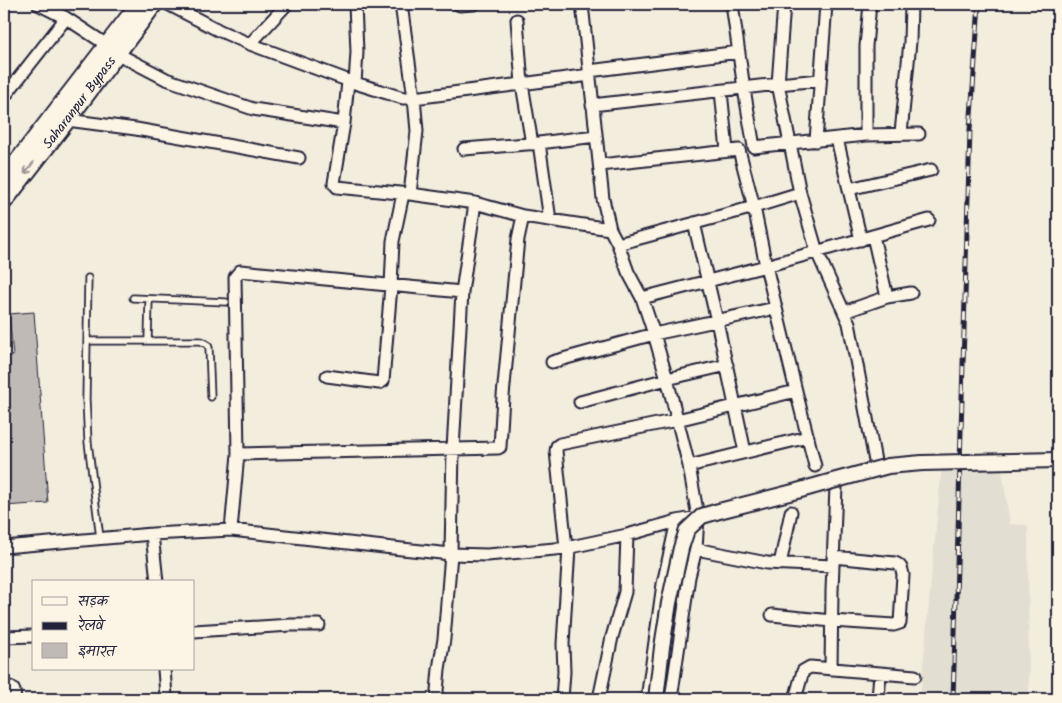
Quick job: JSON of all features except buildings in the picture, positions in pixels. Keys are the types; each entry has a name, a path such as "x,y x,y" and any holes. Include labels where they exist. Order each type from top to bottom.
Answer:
{"main road":[{"path":"4,179 112,49 139,4"},
{"name":"Saharanpur Bypass","path":"4,201 66,120 112,49 154,4"}],"street":[{"path":"38,4 66,18 112,49 166,79 253,109 344,124"},
{"path":"168,4 250,44 351,82 403,98 522,84 739,52"},
{"path":"355,4 357,52 334,185 337,187 475,203 523,216 610,229"},
{"path":"327,376 379,383 383,381 393,242 407,194 417,131 401,4"},
{"path":"458,4 474,4"},
{"path":"582,4 603,199 610,229 618,244 628,272 642,298 654,334 689,466 698,517 696,549 689,577 670,699"},
{"path":"732,4 754,147"},
{"path":"784,4 778,84 800,193 817,252 849,323 875,461"},
{"path":"816,141 826,4"},
{"path":"866,135 866,46 870,4"},
{"path":"901,133 912,4"},
{"path":"250,44 284,5"},
{"path":"4,97 66,18"},
{"path":"516,20 522,84 536,144 550,220"},
{"path":"592,105 820,80"},
{"path":"721,91 733,150 754,207 766,266 815,466"},
{"path":"66,120 136,129 299,158"},
{"path":"600,166 866,135 919,134"},
{"path":"464,149 536,144 596,136"},
{"path":"837,139 861,240"},
{"path":"849,189 931,170"},
{"path":"618,244 800,193"},
{"path":"437,691 452,554 453,449 462,292 475,203"},
{"path":"238,454 498,448 500,445 518,239 523,216"},
{"path":"642,298 766,266 929,220"},
{"path":"694,223 745,452"},
{"path":"873,236 887,297"},
{"path":"231,530 238,454 235,277 237,273 240,271 462,292"},
{"path":"844,312 887,297 911,293"},
{"path":"552,362 654,334 776,308"},
{"path":"580,402 667,378 726,365"},
{"path":"562,699 564,672 562,644 568,548 557,446 677,420 796,391"},
{"path":"689,466 808,436"},
{"path":"656,699 662,647 680,548 687,530 702,516 888,466 922,463 1058,460"},
{"path":"831,669 836,486"},
{"path":"780,564 791,512"},
{"path":"4,546 152,534 231,530 452,554 487,555 568,548 628,536 677,521 698,517"},
{"path":"647,699 663,584 677,521"},
{"path":"152,534 157,580"},
{"path":"599,699 612,637 625,592 628,536"},
{"path":"696,549 767,563 895,563 899,564 902,568 900,623 898,624 832,621 772,615"},
{"path":"195,631 291,625 319,626"},
{"path":"4,637 32,636"},
{"path":"795,699 803,671 810,667 915,676"},
{"path":"164,670 165,699"},
{"path":"878,699 880,673"},
{"path":"4,687 12,687 15,692 14,699"}],"lane":[{"path":"88,278 86,399 88,442 100,538"},
{"path":"134,298 226,302"},
{"path":"148,341 149,299"},
{"path":"88,341 201,341 208,345 209,348 211,397"}],"shaded area":[{"path":"942,464 1002,470 1010,524 1028,525 1029,699 920,699"}],"railway":[{"path":"953,699 970,130 979,4"}]}
